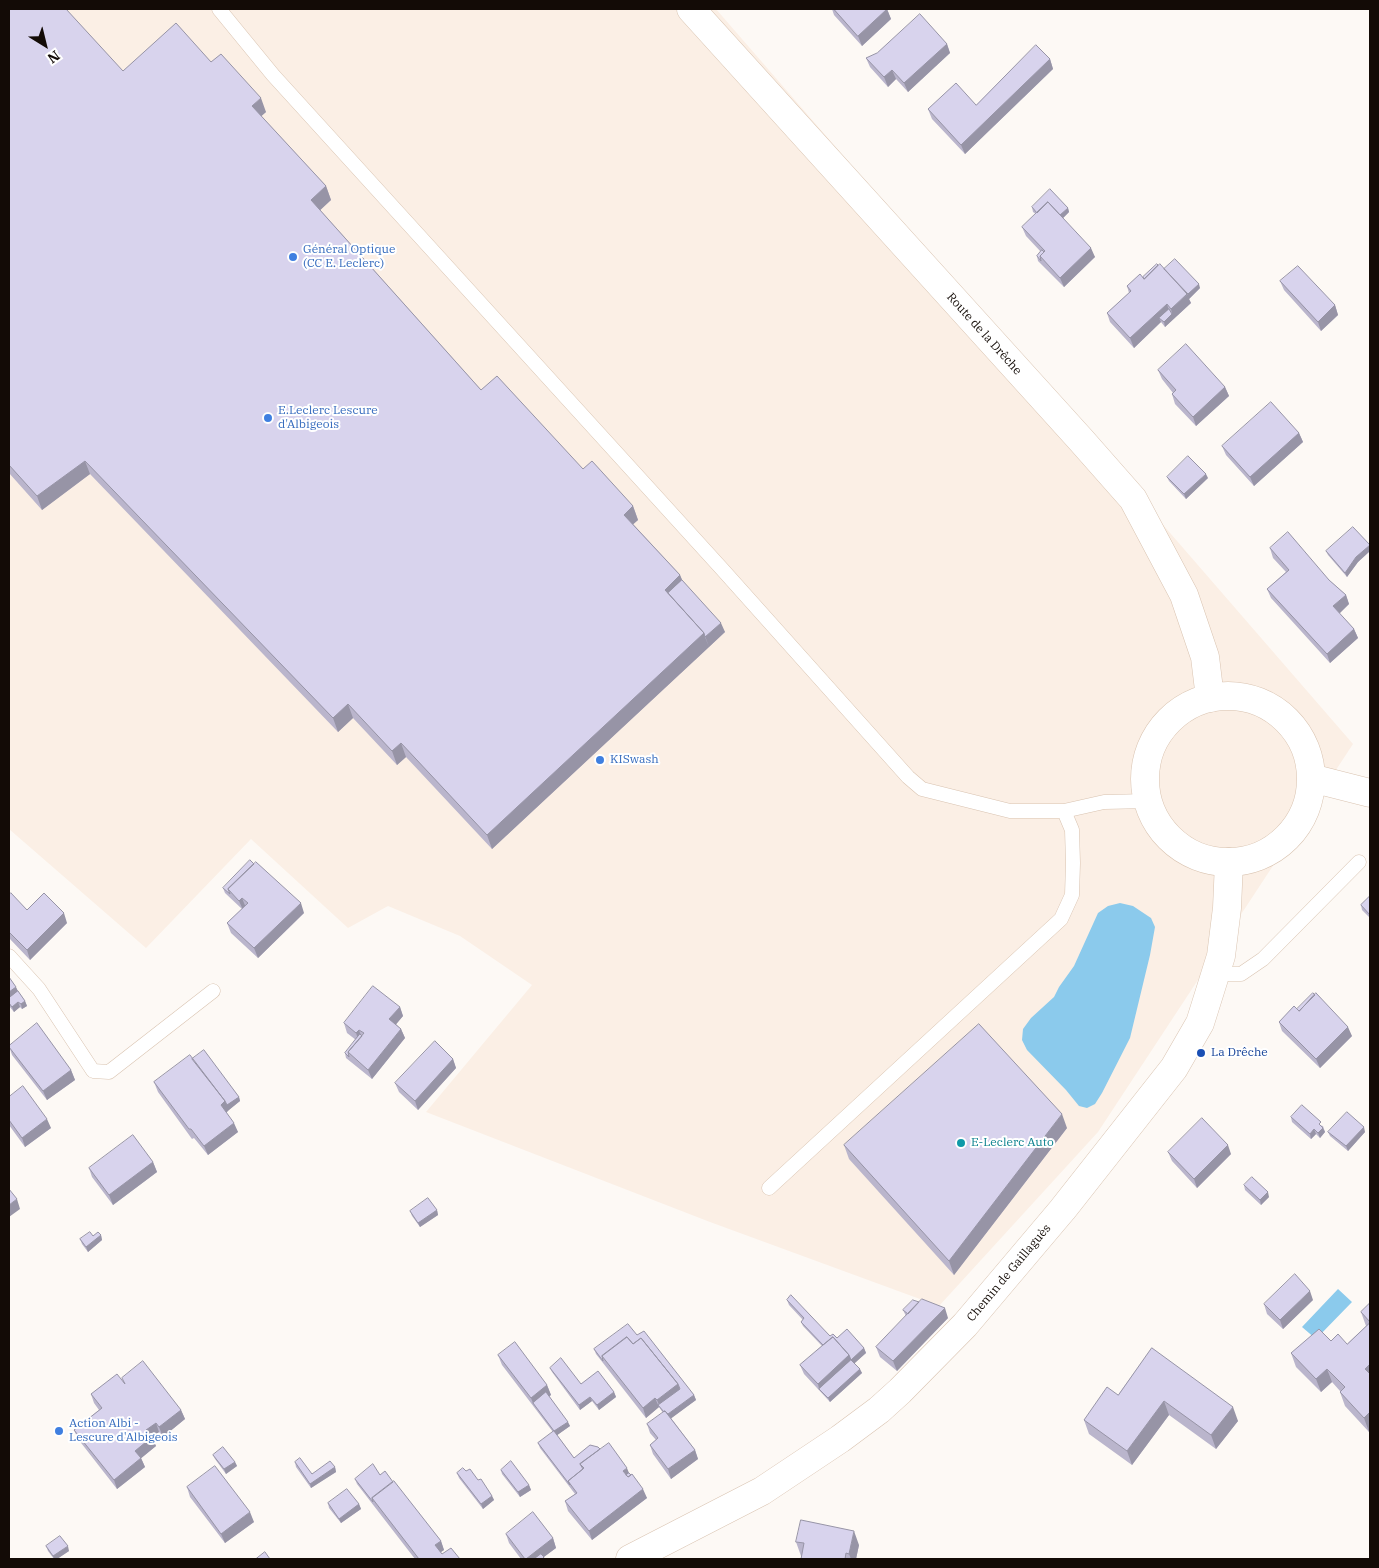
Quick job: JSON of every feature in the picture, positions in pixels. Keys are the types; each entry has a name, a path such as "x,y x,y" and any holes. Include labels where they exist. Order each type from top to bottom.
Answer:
{"street":[{"name":"Route de la Drêche","path":"690,9 1133,499 1184,595 1205,657 1210,698"},
{"path":"1226,696 1258,702 1273,709 1286,719 1304,746 1311,778 1310,794 1305,810 1298,824 1288,837 1261,855 1246,860 1229,862 1198,857 1172,841 1161,829 1153,816 1148,801 1145,785 1145,768 1157,737 1167,723 1180,712 1194,704 1210,698 1226,696"},
{"path":"1311,778 1370,793"},
{"name":"Chemin de Gaillaguès","path":"630,1559 762,1491 840,1439 879,1410 900,1391 965,1325 1063,1209 1174,1068 1200,1023 1221,956 1227,908 1229,862"}],"lane":[{"path":"219,9 273,75 722,569 908,777 922,788 1010,811 1064,811 1104,802 1148,801"},
{"path":"769,1188 1061,919 1072,895 1073,863 1072,830 1064,811"},
{"path":"1216,974 1241,974 1263,959 1359,862"},
{"path":"9,956 39,989 93,1071 109,1072 213,991"}],"shaded area":[{"path":"9,9 716,9 1353,744 1098,1132 939,1306 710,1222 426,1112 532,985 460,936 388,906 348,928 251,839 146,948 9,829"}],"water":[{"path":"1120,903 1133,906 1151,918 1155,927 1130,1038 1102,1093 1095,1104 1087,1108 1079,1106 1027,1050 1022,1040 1023,1029 1031,1018 1054,997 1074,966 1098,913 1108,906"},
{"path":"1338,1289 1352,1302 1316,1339 1302,1327"}],"building":[{"name":"E.Leclerc Lescure d'Albigeois","path":"9,9 66,9 123,71 176,23 211,62 221,54 261,98 252,106 326,186 311,200 481,390 497,376 583,469 592,461 633,506 624,515 680,575 665,590 704,633 487,835 401,743 392,751 348,704 333,718 85,461 37,496 9,465"},
{"path":"834,9 887,9 858,36"},
{"path":"920,14 947,44 904,83 892,70 884,77 866,58 877,53"},
{"path":"1036,45 1050,59 961,145 928,109 956,83 976,105"},
{"path":"1050,189 1068,208 1060,215 1048,202 1037,213 1032,207"},
{"path":"1048,202 1091,248 1060,278 1040,256 1045,251 1022,227"},
{"path":"1042,250 1044,252 1040,256 1041,261 1037,256"},
{"path":"1175,259 1199,284 1188,294 1164,269"},
{"path":"1160,264 1187,294 1171,309 1167,304 1130,338 1107,313 1131,291 1127,286 1140,274 1144,279"},
{"path":"1158,265 1144,279 1143,277"},
{"path":"1298,266 1335,305 1318,322 1280,281"},
{"path":"1169,309 1172,314 1164,322 1159,318"},
{"path":"1186,344 1225,387 1193,417 1172,394 1176,390 1158,370"},
{"path":"1271,402 1299,433 1250,477 1222,446"},
{"path":"1188,456 1206,474 1184,494 1167,477"},
{"path":"1353,527 1370,545 1356,557 1345,573 1326,551"},
{"path":"1288,532 1329,580 1346,595 1333,606 1354,629 1327,654 1267,589 1289,570 1270,548"},
{"path":"682,580 721,623 705,637 704,633 668,593"},
{"path":"250,860 254,864 228,889 230,894 223,888"},
{"path":"256,862 301,903 254,948 227,923 248,903 242,898 239,901 228,889"},
{"path":"11,893 27,910 44,893 64,913 27,950 9,932 9,895"},
{"path":"1370,896 1370,915 1361,905"},
{"path":"9,977 16,987 9,992"},
{"path":"373,986 400,1007 389,1019 401,1029 368,1070 348,1052 364,1033 359,1030 356,1033 344,1023"},
{"path":"18,991 25,1001 21,1004 18,1002 12,1007 9,1003 9,998"},
{"path":"1313,993 1315,995 1299,1011 1297,1009"},
{"path":"1316,993 1348,1027 1316,1059 1279,1022 1294,1006 1299,1011"},
{"path":"37,1023 71,1070 43,1091 9,1047"},
{"name":"E-Leclerc Auto","path":"979,1024 1062,1114 949,1261 844,1145"},
{"path":"360,1034 362,1036 348,1052 349,1057 345,1053"},
{"path":"435,1041 453,1059 415,1101 395,1083"},
{"path":"204,1050 239,1097 227,1105 192,1059"},
{"path":"190,1055 225,1101 221,1105 234,1123 204,1146 154,1082"},
{"path":"23,1086 47,1119 22,1138 9,1120 9,1097"},
{"path":"1302,1105 1321,1122 1319,1124 1323,1128 1318,1133 1314,1129 1310,1134 1291,1117"},
{"path":"1347,1112 1364,1127 1346,1146 1328,1132"},
{"path":"1202,1118 1228,1145 1194,1179 1168,1152"},
{"path":"133,1135 153,1162 109,1195 89,1168"},
{"path":"1252,1177 1268,1192 1260,1200 1244,1185"},
{"path":"9,1189 17,1199 9,1205"},
{"path":"428,1198 437,1210 418,1223 410,1211"},
{"path":"90,1232 93,1236 98,1232 101,1235 86,1247 80,1239"},
{"path":"1295,1274 1310,1291 1280,1320 1264,1304"},
{"path":"791,1295 830,1336 833,1334 837,1338 847,1329 864,1348 851,1360 849,1355 833,1337 823,1345 801,1322 804,1318 787,1300"},
{"path":"922,1299 945,1308 893,1361 876,1347"},
{"path":"913,1300 919,1302 908,1314 903,1310"},
{"path":"1370,1303 1370,1322 1361,1312"},
{"path":"1370,1323 1370,1364 1365,1369 1370,1374 1370,1412 1364,1418 1340,1392 1345,1387 1327,1369 1316,1379 1291,1353 1319,1329 1331,1341 1338,1334 1347,1344"},
{"path":"628,1324 637,1335 644,1331 694,1395 668,1414 658,1405 680,1389 641,1338 633,1344 627,1337 602,1356 603,1361 594,1349"},
{"path":"627,1337 633,1344 641,1338 678,1384 643,1408 602,1356"},
{"path":"833,1337 849,1355 818,1384 800,1365"},
{"path":"515,1342 547,1385 531,1398 498,1355"},
{"path":"1152,1348 1233,1407 1211,1435 1164,1401 1127,1451 1084,1420 1107,1387 1118,1395"},
{"path":"561,1358 581,1384 598,1371 614,1392 597,1405 590,1397 579,1405 550,1368"},
{"path":"851,1360 860,1369 828,1398 819,1389"},
{"path":"143,1361 181,1410 159,1427 156,1423 146,1430 152,1437 135,1451 141,1458 114,1480 74,1430 102,1408 91,1394 117,1374 125,1384 122,1378"},
{"path":"546,1392 568,1422 554,1431 533,1403"},
{"path":"665,1411 695,1450 668,1469 650,1445 658,1438 647,1424"},
{"path":"554,1431 574,1458 590,1445 600,1449 580,1464 583,1469 568,1481 570,1485 538,1443"},
{"path":"609,1443 627,1468 623,1471 628,1477 632,1474 643,1489 589,1531 565,1501 577,1493 568,1481 584,1468 580,1464"},
{"path":"223,1447 235,1462 224,1469 213,1455"},
{"path":"300,1458 312,1474 330,1461 335,1467 310,1484 295,1462"},
{"path":"511,1461 529,1485 518,1492 501,1470"},
{"path":"373,1464 380,1475 385,1471 393,1482 372,1498 373,1502 355,1479"},
{"path":"215,1466 250,1512 221,1534 187,1487"},
{"path":"463,1468 466,1471 470,1469 478,1480 481,1479 492,1496 481,1504 457,1473"},
{"path":"394,1481 441,1541 435,1545 442,1554 451,1548 460,1559 419,1559 372,1498"},
{"path":"347,1489 359,1504 339,1519 328,1503"},
{"path":"533,1512 553,1538 525,1559 506,1534"},
{"path":"801,1520 854,1531 849,1554 846,1553 845,1559 801,1559 804,1543 796,1542"},
{"path":"60,1536 68,1546 53,1556 46,1546"},
{"path":"265,1552 270,1559 256,1559"},
{"path":"541,1554 544,1557 542,1559 534,1559"}],"place":[{"name":"Général Optique (CC E. Leclerc)","path":"293,257"},
{"name":"E.Leclerc Lescure d'Albigeois","path":"268,418"},
{"name":"KISwash","path":"600,760"},
{"name":"La Drêche","path":"1201,1053"},
{"name":"E-Leclerc Auto","path":"961,1143"},
{"name":"Action Albi - Lescure d'Albigeois","path":"59,1431"}]}
